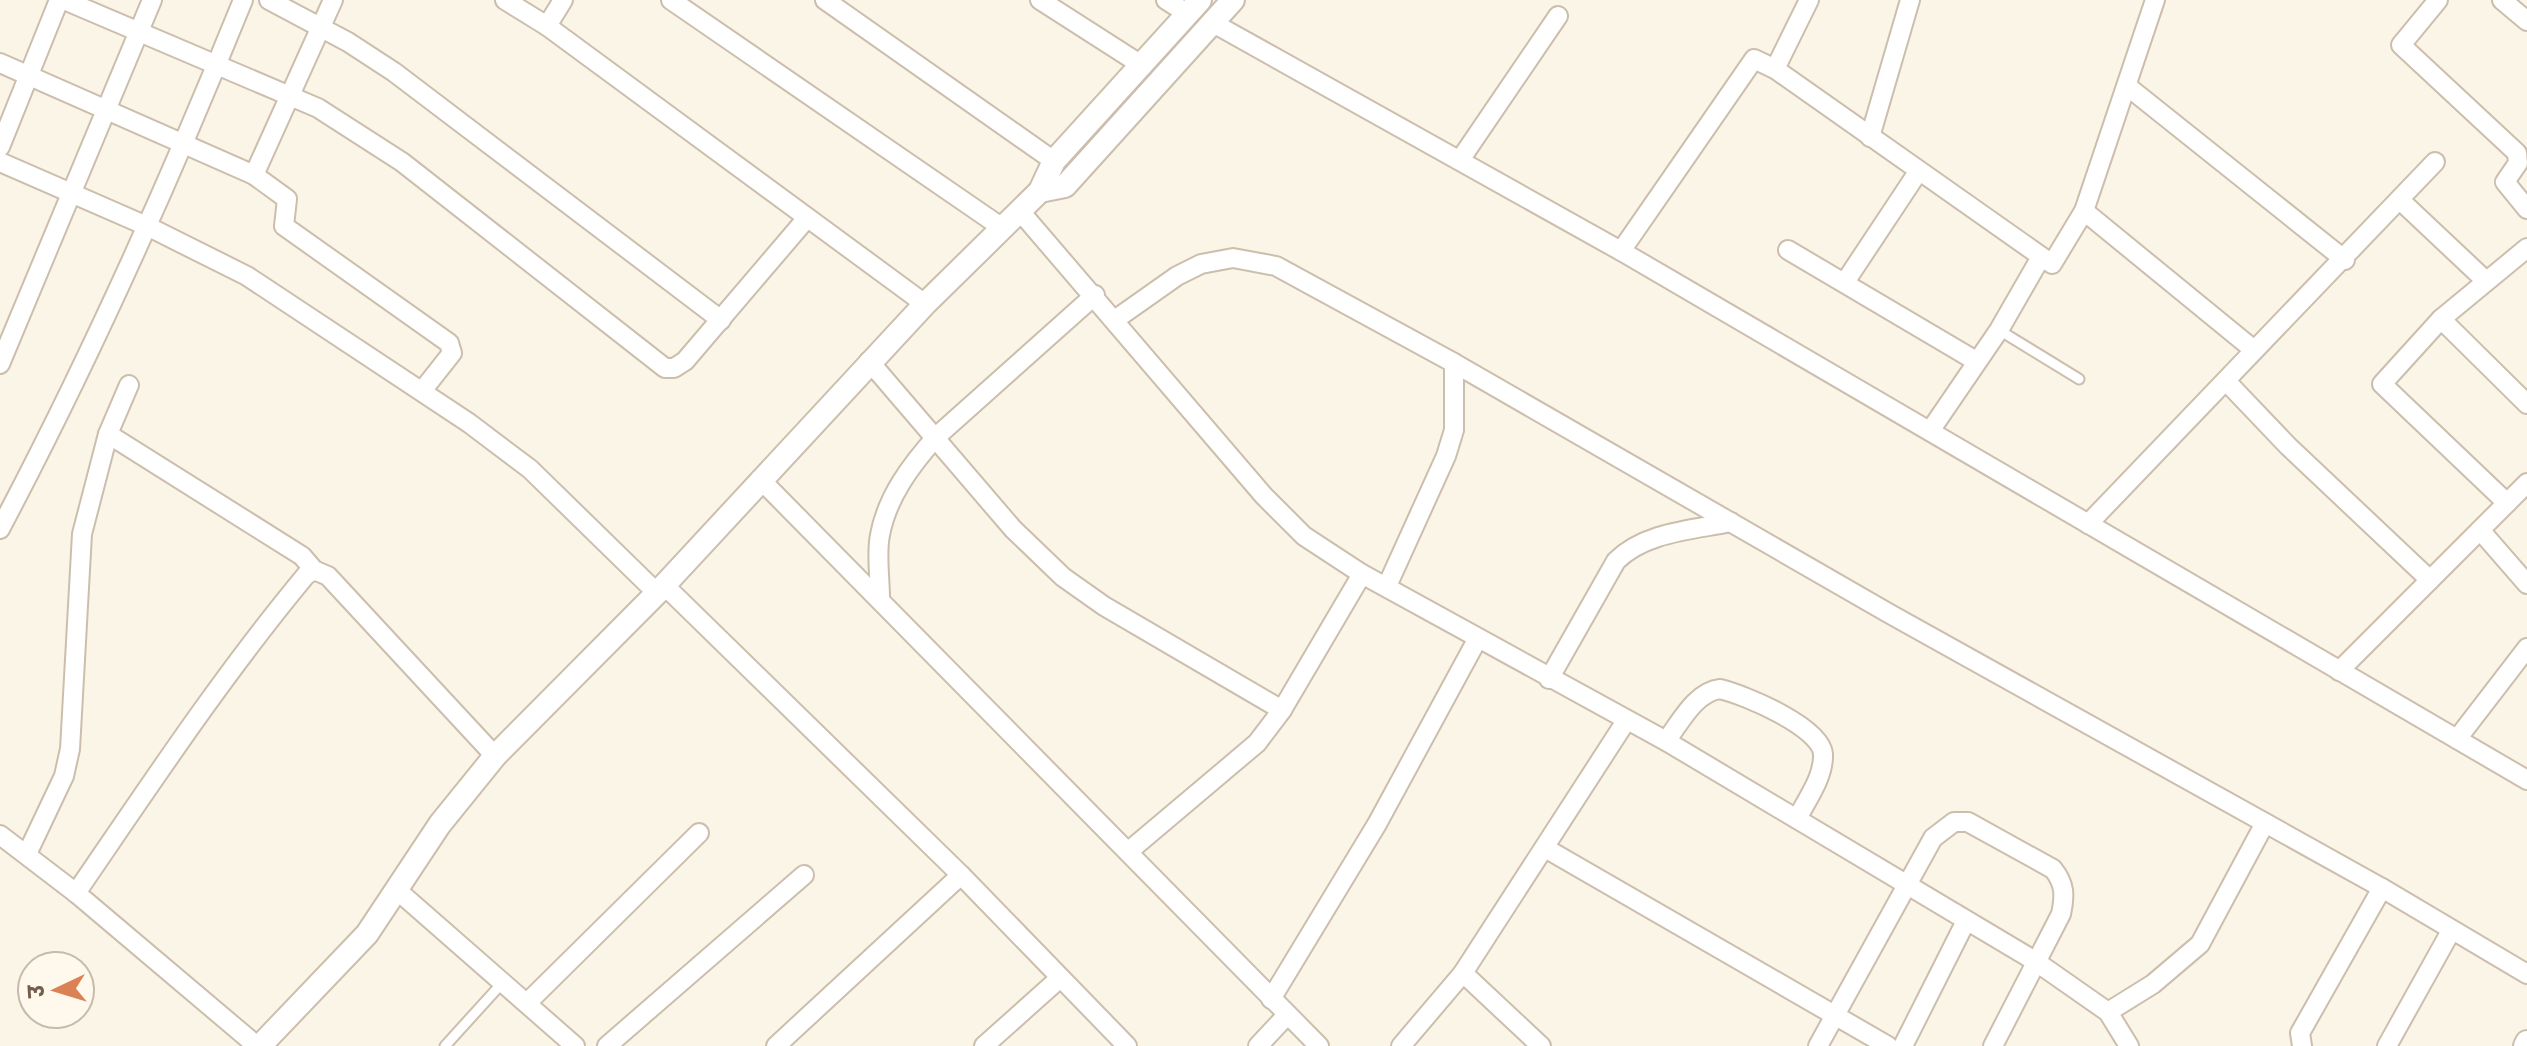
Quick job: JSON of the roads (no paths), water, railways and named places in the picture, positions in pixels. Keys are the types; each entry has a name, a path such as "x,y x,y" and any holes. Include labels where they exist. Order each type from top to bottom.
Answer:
{"street":[{"path":"0,147 62,0 288,95 346,123 402,162 665,368 674,368 685,361 807,218"},
{"path":"0,364 152,0"},
{"path":"0,529 63,411 149,227 243,0"},
{"path":"269,0 320,26 443,108 721,320"},
{"path":"254,175 333,0"},
{"path":"505,0 547,26 925,304"},
{"path":"547,26 563,0"},
{"path":"671,0 1001,227"},
{"path":"825,0 1054,161"},
{"path":"1040,0 1143,66"},
{"path":"0,835 76,893 258,1046 342,963 398,891 440,824 495,756 660,588 869,361 1040,191 1054,161 1194,7 1166,0"},
{"path":"1040,191 1065,186 1233,0"},
{"path":"1775,69 1809,0"},
{"path":"1870,137 1910,0"},
{"path":"1621,251 1749,62 1761,60 2049,263 2055,262 2084,211 2155,0"},
{"path":"2438,0 2401,45 2517,153 2518,163 2505,182 2527,209"},
{"path":"2502,0 2527,21"},
{"path":"1460,160 1558,16"},
{"path":"1213,23 1621,251 2527,780"},
{"path":"0,63 254,175 287,199 284,226 449,343 452,353 422,391"},
{"path":"2127,86 2345,260"},
{"path":"0,162 149,227 247,276 422,391 530,469 660,588 961,875 1119,1043"},
{"path":"2088,524 2254,350 2345,260 2435,162"},
{"path":"1845,282 1918,172"},
{"path":"2401,201 2486,281"},
{"path":"1019,210 1116,319 1284,518 1304,536 1362,574 1666,741 2035,961 2108,1012 2129,1046"},
{"path":"2084,211 2254,350"},
{"path":"2507,503 2382,384 2441,319 2527,248"},
{"path":"1788,250 1976,361"},
{"path":"1930,431 1999,330 2041,257"},
{"path":"1116,319 1177,276 1201,264 1233,258 1255,259 1276,266 1454,363 2382,888 2527,974"},
{"path":"880,598 879,536 892,499 913,462 936,437 1095,295"},
{"path":"2441,319 2527,404"},
{"path":"869,361 1013,529 1063,577 1104,606 1282,710"},
{"path":"1387,586 1446,456 1454,430 1454,363"},
{"path":"2226,381 2288,446 2430,580"},
{"path":"27,854 64,776 70,749 82,534 108,434 129,385"},
{"path":"108,434 302,556 314,570 328,576 495,756"},
{"path":"760,479 1319,1046"},
{"path":"2339,671 2527,483"},
{"path":"1549,679 1616,561 1630,548 1647,540 1731,522"},
{"path":"2480,530 2527,584"},
{"path":"76,893 217,689 275,612 314,570"},
{"path":"1129,851 1257,743 1282,710 1362,574"},
{"path":"1271,999 1377,824 1478,638"},
{"path":"2457,739 2527,648"},
{"path":"1666,741 1696,701 1711,690 1720,689 1806,728 1823,751 1822,769 1797,819"},
{"path":"1401,1046 1463,973 1626,721"},
{"path":"1818,1046 1933,838 1954,822 1968,822 2053,869 2062,881 2065,897 2061,914 1993,1046"},
{"path":"2108,1012 2153,984 2200,944 2265,823"},
{"path":"528,1002 699,833"},
{"path":"1545,848 1888,1046"},
{"path":"607,1046 804,875"},
{"path":"776,1046 961,875"},
{"path":"2302,1046 2300,1033 2382,888"},
{"path":"398,891 575,1046"},
{"path":"1903,1046 1966,921"},
{"path":"2387,1046 2451,931"},
{"path":"1463,973 1541,1046"},
{"path":"984,1046 1060,978"},
{"path":"1258,1046 1287,1015"}],"lane":[{"path":"1999,330 2079,379"},
{"path":"445,1046 504,981"}]}
